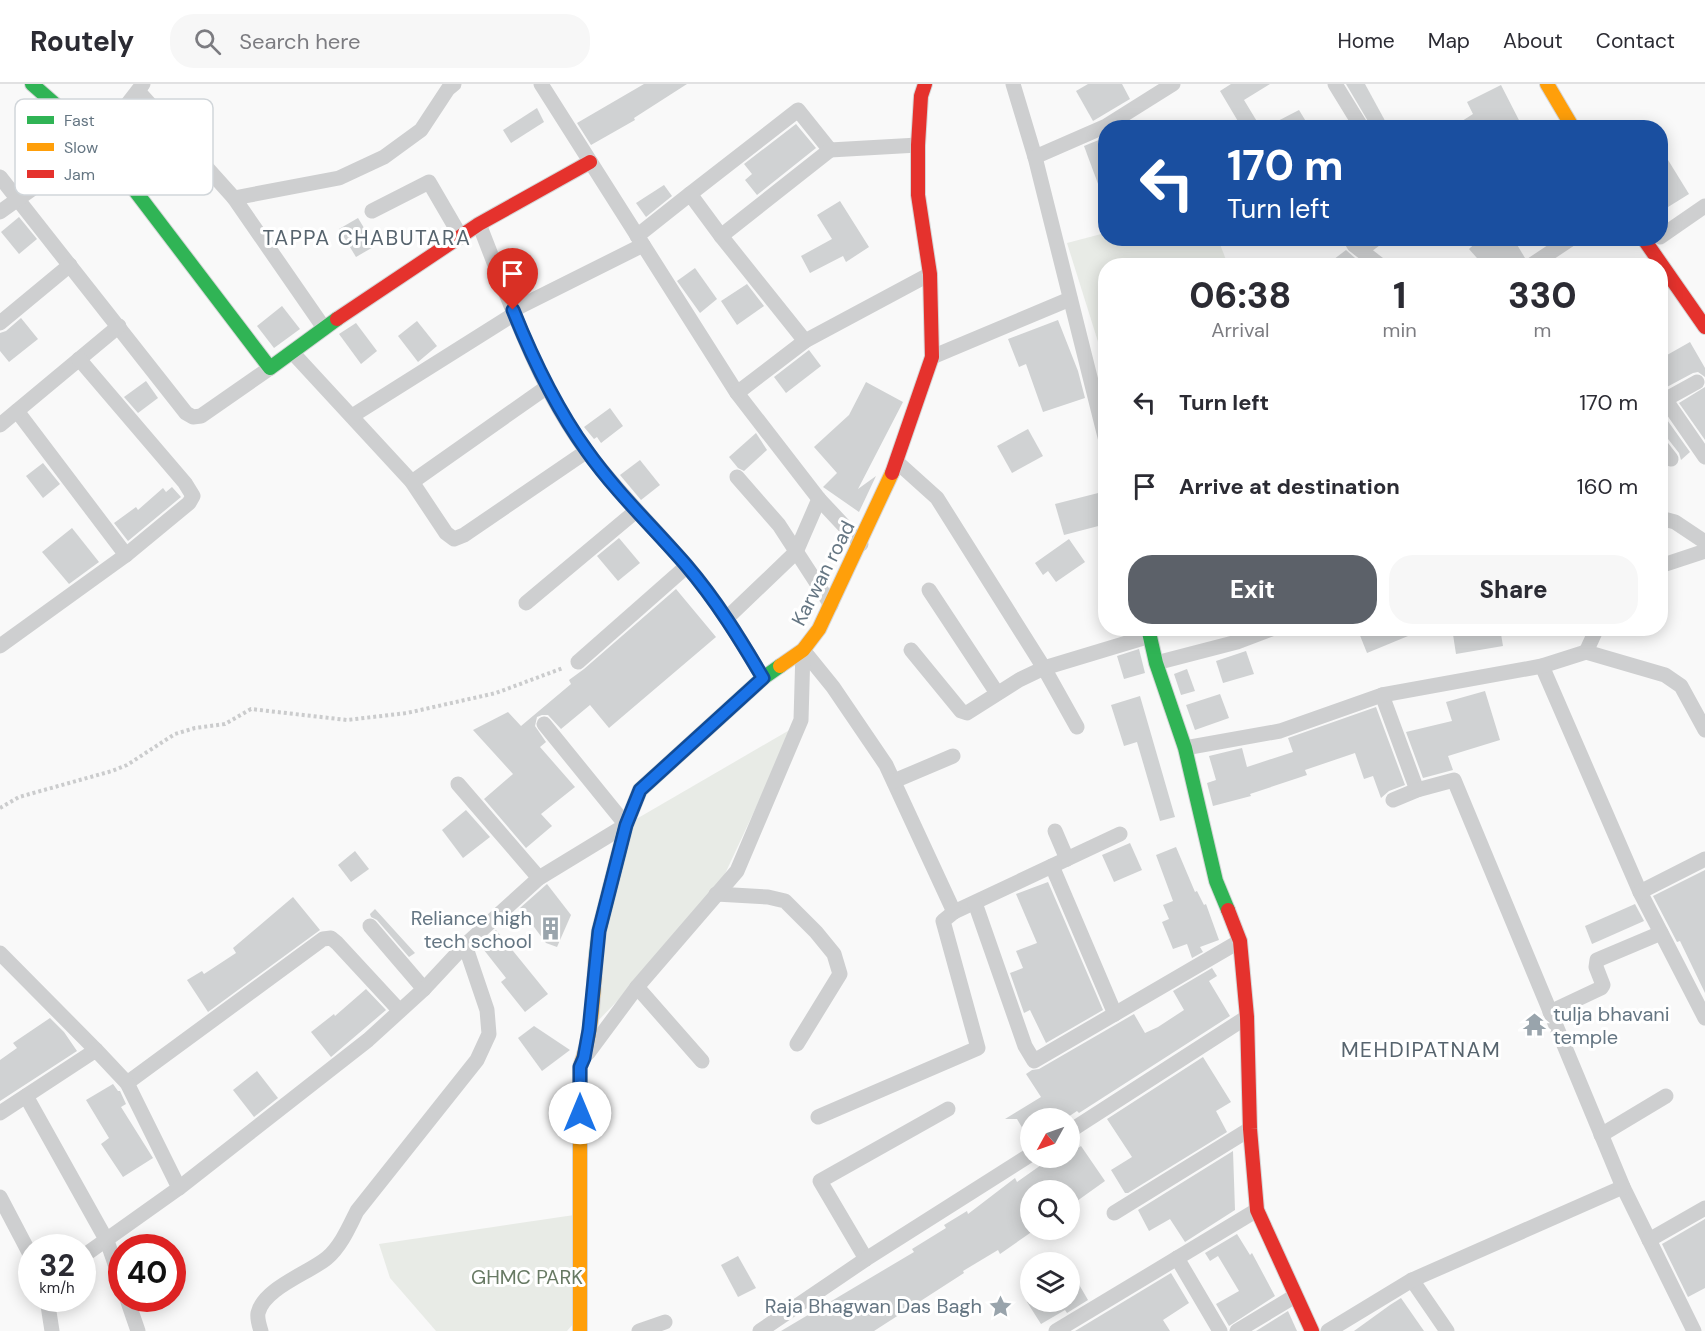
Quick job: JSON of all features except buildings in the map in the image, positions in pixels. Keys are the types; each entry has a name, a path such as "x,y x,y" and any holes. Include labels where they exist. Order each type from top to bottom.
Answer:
{"street":[{"path":"32,84 49,99"},
{"path":"234,198 339,178 384,158 422,130 448,89 454,84"},
{"path":"541,84 737,393 819,499 861,544"},
{"name":"Karwan road","path":"580,1331 580,1067 584,1058 599,931 626,825 640,790 763,678 803,650 819,629 861,544 897,462 932,357 930,274 918,195 921,96 925,84"},
{"path":"1013,84 1035,157 1098,409"},
{"path":"1116,120 1173,84"},
{"path":"1335,84 1357,120"},
{"path":"1546,84 1568,120"},
{"path":"352,416 513,312 640,240 690,194 798,110 830,150"},
{"path":"1035,157 1098,129"},
{"path":"721,236 830,150 918,145"},
{"path":"0,177 186,412 193,417 201,416 324,328 479,224 590,162"},
{"path":"213,173 234,198 324,328"},
{"path":"372,211 429,182 461,237"},
{"path":"690,194 805,341"},
{"path":"0,212 22,195"},
{"path":"138,195 270,368"},
{"path":"1668,230 1705,206"},
{"path":"479,224 513,312 547,387 587,452 636,511 687,566 727,618 763,678"},
{"path":"1357,246 1371,258"},
{"path":"1361,250 1366,246"},
{"path":"1542,258 1560,246"},
{"path":"0,323 70,265"},
{"path":"1668,265 1705,327"},
{"path":"737,393 805,341 930,274"},
{"path":"932,357 1070,299"},
{"path":"0,425 119,326"},
{"path":"292,352 412,482 446,534 454,539 464,535 587,452"},
{"path":"2,642 126,555 189,503 193,495 79,359"},
{"path":"1668,396 1697,382"},
{"path":"412,482 547,387"},
{"path":"1668,406 1705,457"},
{"path":"17,411 126,555"},
{"path":"1668,455 1671,459"},
{"path":"897,462 937,498 1044,668 1077,727"},
{"path":"737,477 779,525 831,605"},
{"path":"727,618 796,552 819,499"},
{"path":"526,603 636,511"},
{"path":"1668,520 1705,542"},
{"path":"1668,563 1705,551"},
{"path":"578,662 687,566"},
{"path":"929,590 997,693"},
{"path":"911,650 964,713 969,713 997,693 1044,668 1137,636"},
{"path":"1150,636 1156,663 1185,748 1216,881 1240,941 1247,1017 1250,1129 1257,1210 1312,1331"},
{"path":"1156,663 1253,636"},
{"path":"1586,652 1593,636"},
{"path":"803,650 832,687 886,765 954,912"},
{"path":"584,1058 637,987 737,871 801,720 803,650"},
{"path":"1185,748 1280,731 1382,694 1542,666 1586,652 1665,675 1681,686 1705,730"},
{"path":"1542,666 1640,892 1703,1012"},
{"path":"1382,694 1417,790"},
{"path":"96,1248 179,1188 368,1040 424,989 465,945 539,878 626,825 544,724"},
{"path":"894,781 953,756"},
{"path":"1393,800 1417,790 1454,780 1623,1187 1694,1331"},
{"path":"458,784 539,878"},
{"path":"1055,831 1067,859"},
{"path":"818,1117 978,1048 943,921 954,912 1120,834"},
{"path":"1640,892 1705,859"},
{"path":"1052,866 1115,1014"},
{"path":"716,894 768,897 784,901 816,932 834,954 840,974 797,1044"},
{"path":"975,903 1025,1046 1034,1061 1240,941"},
{"path":"370,926 424,989"},
{"path":"1550,1012 1601,988 1603,985 1596,964 1597,960 1660,933"},
{"path":"126,1083 323,939 331,938 337,943 399,1010"},
{"path":"261,1331 258,1312 266,1300 281,1287 327,1258 344,1237 357,1211 477,1060 489,1034 487,1010 465,945"},
{"path":"0,953 126,1083 179,1188"},
{"path":"637,987 702,1061"},
{"path":"1080,1125 1247,1017"},
{"path":"0,1113 96,1050"},
{"path":"26,1096 108,1244"},
{"path":"1601,1135 1666,1096"},
{"path":"867,1259 820,1181 948,1109"},
{"path":"1114,1213 1250,1129"},
{"path":"760,1331 867,1259 1020,1161"},
{"path":"1328,1331 1412,1280 1623,1187"},
{"path":"0,1197 19,1234"},
{"path":"1649,1240 1705,1208"},
{"path":"1064,1329 1257,1210"},
{"path":"1177,1258 1220,1331"},
{"path":"1412,1280 1447,1331"},
{"path":"1237,1331 1295,1296"},
{"path":"49,1312 52,1331"},
{"path":"131,1312 138,1331"},
{"path":"639,1331 665,1322"}],"path":[{"path":"0,808 19,797 112,771 127,765 175,735 195,728 225,724 251,709 347,720 407,713 496,693 578,662"}],"green space":[{"path":"1098,235 1098,246 1221,246 1225,258 1098,258 1098,342 1067,243"},
{"path":"793,728 710,906 589,1030 626,825"},
{"name":"GHMC PARK","path":"581,1214 581,1315 567,1331 436,1331 390,1278 379,1244"}],"traffic: fast":[{"path":"32,84 49,99"},
{"path":"138,195 270,368 337,319"},
{"path":"1150,636 1156,663 1185,748 1216,881 1228,910"},
{"path":"596,957 599,931 626,825 640,790 763,678 780,666"}],"traffic: slow":[{"path":"1547,84 1568,120"},
{"path":"780,666 803,650 819,629 892,473"},
{"path":"580,1331 580,1067 590,1027 596,957"}],"traffic: jam":[{"path":"892,473 932,357 930,274 918,195 921,96 925,84"},
{"path":"337,319 479,224 590,162"},
{"path":"1649,246 1657,258"},
{"path":"1668,274 1705,327"},
{"path":"1228,910 1240,941 1247,1017 1250,1129 1257,1210 1312,1331"}],"place":[{"name":"Reliance high tech school","path":"550,929"},
{"name":"tulja bhavani temple","path":"1535,1025"},
{"name":"Raja Bhagwan Das Bagh","path":"1000,1306"}],"district":[{"name":"TAPPA CHABUTARA","path":"367,238"},
{"name":"MEHDIPATNAM","path":"1421,1050"}],"route":[{"path":"513,310 547,387 587,452 636,511 687,566 727,618 763,678 640,790 626,825 599,931 589,1030 580,1067 580,1113"}]}
